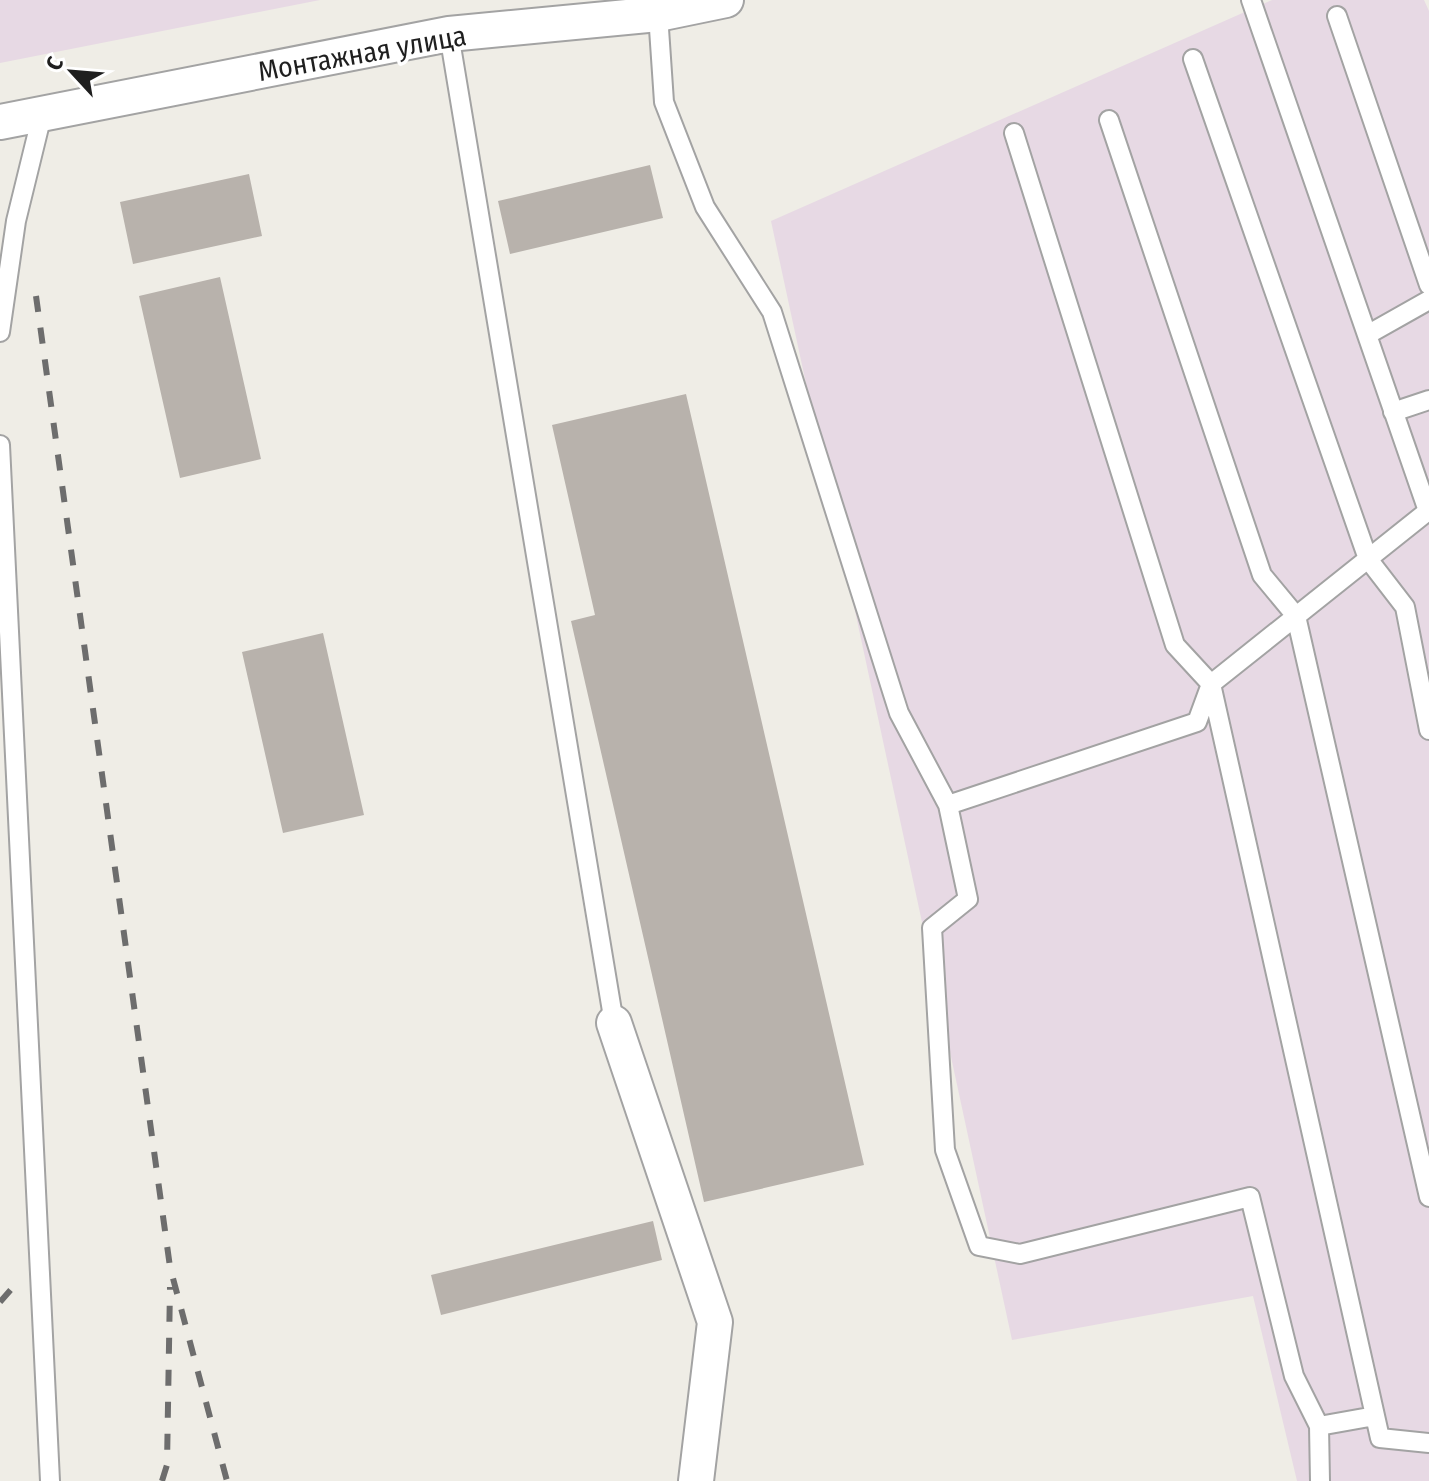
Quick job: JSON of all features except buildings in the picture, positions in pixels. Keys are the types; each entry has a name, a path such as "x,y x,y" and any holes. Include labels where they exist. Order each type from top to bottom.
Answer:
{"street":[{"name":"Монтажная улица","path":"0,122 449,34 658,14 726,0"},
{"path":"614,1023 715,1322 696,1481"}],"lane":[{"path":"948,805 1197,722 1211,684 1428,511 1251,0"},
{"path":"658,14 664,102 705,207 772,312 899,713 948,805 968,899 932,928 945,1150 979,1246 1020,1254 1250,1197 1294,1376 1319,1426 1320,1481"},
{"path":"1337,16 1429,285"},
{"path":"449,34 614,1023"},
{"path":"1193,59 1368,559 1405,607 1429,730"},
{"path":"0,332 16,221 42,115"},
{"path":"1109,120 1262,575 1296,616 1429,1197"},
{"path":"1014,133 1175,645 1211,684 1380,1438 1429,1443"},
{"path":"1367,335 1429,300"},
{"path":"1393,412 1429,400"},
{"path":"0,445 50,1481"},
{"path":"1319,1426 1375,1416"}],"shaded area":[{"path":"0,0 320,0 0,63"},
{"path":"1272,0 1424,0 1429,11 1429,1481 1297,1481 1253,1296 1012,1340 771,221"}],"railway":[{"path":"36,296 170,1267 227,1481"},
{"path":"0,1302 14,1286"},
{"path":"162,1481 167,1465 170,1287"}]}
